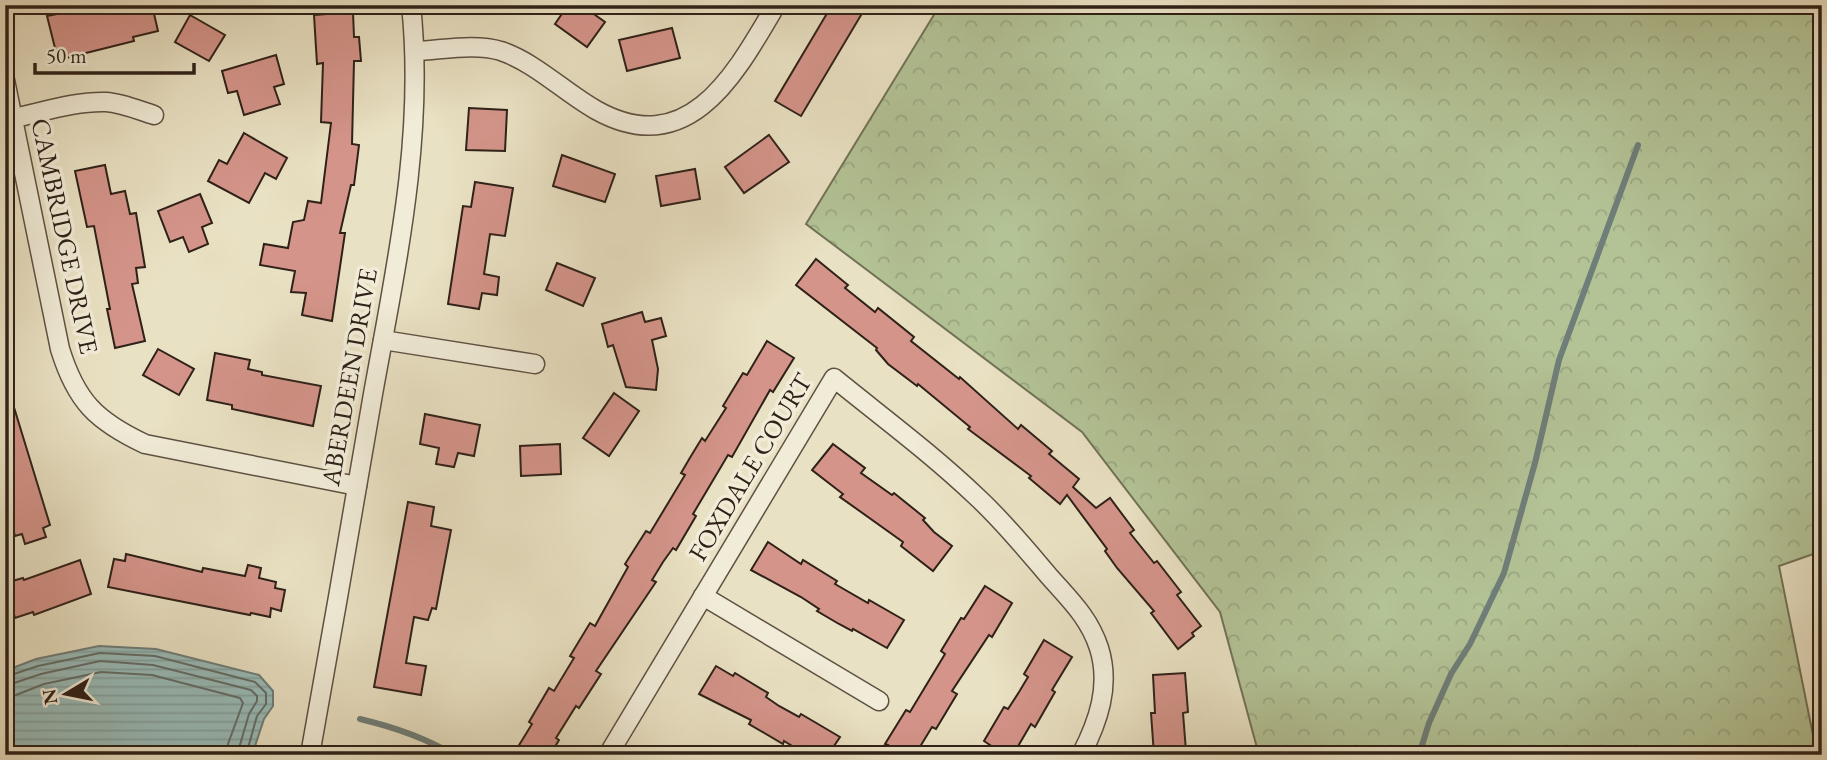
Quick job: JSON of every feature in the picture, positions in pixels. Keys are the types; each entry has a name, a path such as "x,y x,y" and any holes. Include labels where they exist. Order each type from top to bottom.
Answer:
{"street":[{"name":"ABERDEEN DRIVE","path":"310,755 383,340 414,132 416,51 411,5"},
{"path":"416,51 476,48 497,50 517,57 596,110 638,126 661,125 681,119 698,109 717,92 737,71 776,5"},
{"name":"CAMBRIDGE DRIVE","path":"5,80 60,349 68,376 80,397 96,415 116,431 145,444 357,486"},
{"path":"14,118 96,103 126,106 153,116"},
{"path":"383,340 535,364"},
{"name":"FOXDALE COURT","path":"608,755 834,378 983,502 1090,623 1100,650 1104,675 1097,722 1081,755"},
{"path":"703,596 879,701"}],"green space":[{"path":"940,5 1822,5 1822,551 1779,566 1817,755 1259,755 1220,612 1082,432 806,224"}],"water":[{"path":"99,646 156,649 259,675 273,691 273,706 264,719 252,755 5,755 5,671 36,659"}],"building":[{"path":"102,5 152,5 158,31 133,37 134,41 58,60 47,16"},
{"path":"568,5 581,5 605,22 587,47 555,24"},
{"path":"832,5 867,5 801,116 775,101"},
{"path":"353,12 354,37 359,37 361,61 354,61 352,144 359,145 354,185 351,185 340,233 345,233 332,321 302,315 306,293 291,292 295,271 260,265 264,244 288,248 293,222 304,220 308,201 321,203 331,123 321,122 323,63 317,64 314,15"},
{"path":"190,15 225,35 209,61 175,42"},
{"path":"672,28 680,58 627,71 619,40"},
{"path":"276,55 284,84 274,87 280,104 244,115 237,91 228,93 222,71"},
{"path":"469,108 507,110 505,151 466,150"},
{"path":"244,133 287,158 276,179 265,173 249,203 208,181 219,160 227,164"},
{"path":"769,135 789,162 744,193 725,167"},
{"path":"562,155 615,174 605,202 553,186"},
{"path":"105,165 111,194 125,191 130,214 136,213 145,267 136,268 138,283 132,284 145,341 115,348 94,226 87,227 75,171"},
{"path":"695,169 700,199 661,206 656,176"},
{"path":"475,182 513,188 505,236 490,234 484,274 499,277 497,295 482,293 479,309 448,304 463,206 471,207"},
{"path":"200,194 212,223 202,227 208,244 189,252 183,237 170,242 158,211"},
{"path":"816,259 848,285 845,288 875,312 878,308 914,337 911,341 959,379 960,377 1018,429 1021,425 1052,451 1049,454 1079,479 1073,487 1096,508 1110,498 1134,530 1130,533 1154,563 1157,561 1181,592 1177,595 1201,626 1192,633 1194,636 1178,649 1151,613 1154,611 1117,568 1105,551 1107,549 1067,495 1060,504 1029,478 1031,476 968,429 970,427 918,384 917,386 888,364 877,348 796,285"},
{"path":"557,263 595,278 583,306 546,290"},
{"path":"642,312 645,322 661,318 666,336 652,340 658,369 656,390 626,387 613,345 608,347 602,324"},
{"path":"767,341 794,358 773,392 770,390 732,457 728,455 693,514 696,516 676,550 673,548 663,562 652,580 656,582 596,671 601,674 579,708 576,706 556,738 559,740 550,755 513,755 549,688 554,691 574,658 570,656 590,623 595,626 628,567 625,564 646,531 650,533 685,475 681,473 702,438 705,441 726,408 723,406 743,373 747,375"},
{"path":"158,349 194,369 179,395 143,375"},
{"path":"215,353 250,360 248,369 262,372 262,375 321,386 313,426 232,409 232,405 207,400"},
{"path":"5,391 9,391 50,525 43,528 46,537 25,544 22,534 15,536 5,500"},
{"path":"614,393 639,411 609,456 583,438"},
{"path":"425,414 480,425 474,456 458,453 454,467 436,464 439,448 420,444"},
{"path":"560,444 561,474 521,476 520,446"},
{"path":"833,444 865,468 861,473 892,495 894,493 925,518 923,520 934,532 952,546 933,571 901,546 903,542 840,497 843,494 812,470"},
{"path":"408,502 434,507 431,526 451,530 436,609 432,608 428,620 414,617 406,663 426,666 421,695 374,687"},
{"path":"768,542 801,564 803,560 837,581 835,584 868,603 869,600 904,620 887,648 839,624 817,611 819,609 801,597 751,570"},
{"path":"126,554 202,572 203,568 245,576 248,565 261,568 259,578 276,582 275,588 285,590 281,611 271,608 270,617 250,615 108,587 114,559 125,561"},
{"path":"80,560 91,594 34,615 33,612 15,618 5,583 23,578 24,580"},
{"path":"985,586 1012,603 992,637 989,635 952,691 957,694 936,729 932,727 915,755 882,755 888,745 885,744 906,710 910,712 945,654 941,651 961,618 964,619"},
{"path":"1044,640 1072,657 1052,690 1055,692 1035,727 1031,724 1013,755 989,755 993,747 984,741 1004,707 1008,709 1028,677 1024,674"},
{"path":"716,666 733,676 735,673 768,693 766,697 779,706 799,717 801,714 840,737 828,755 807,755 784,741 783,744 749,724 751,720 699,694"},
{"path":"1185,673 1188,712 1183,713 1186,751 1182,752 1182,755 1154,755 1151,713 1155,713 1153,675"}],"waterway":[{"path":"1419,755 1429,723 1451,674 1470,644 1504,573 1535,463 1559,360 1638,145"},
{"path":"360,719 408,733 454,755"}]}
